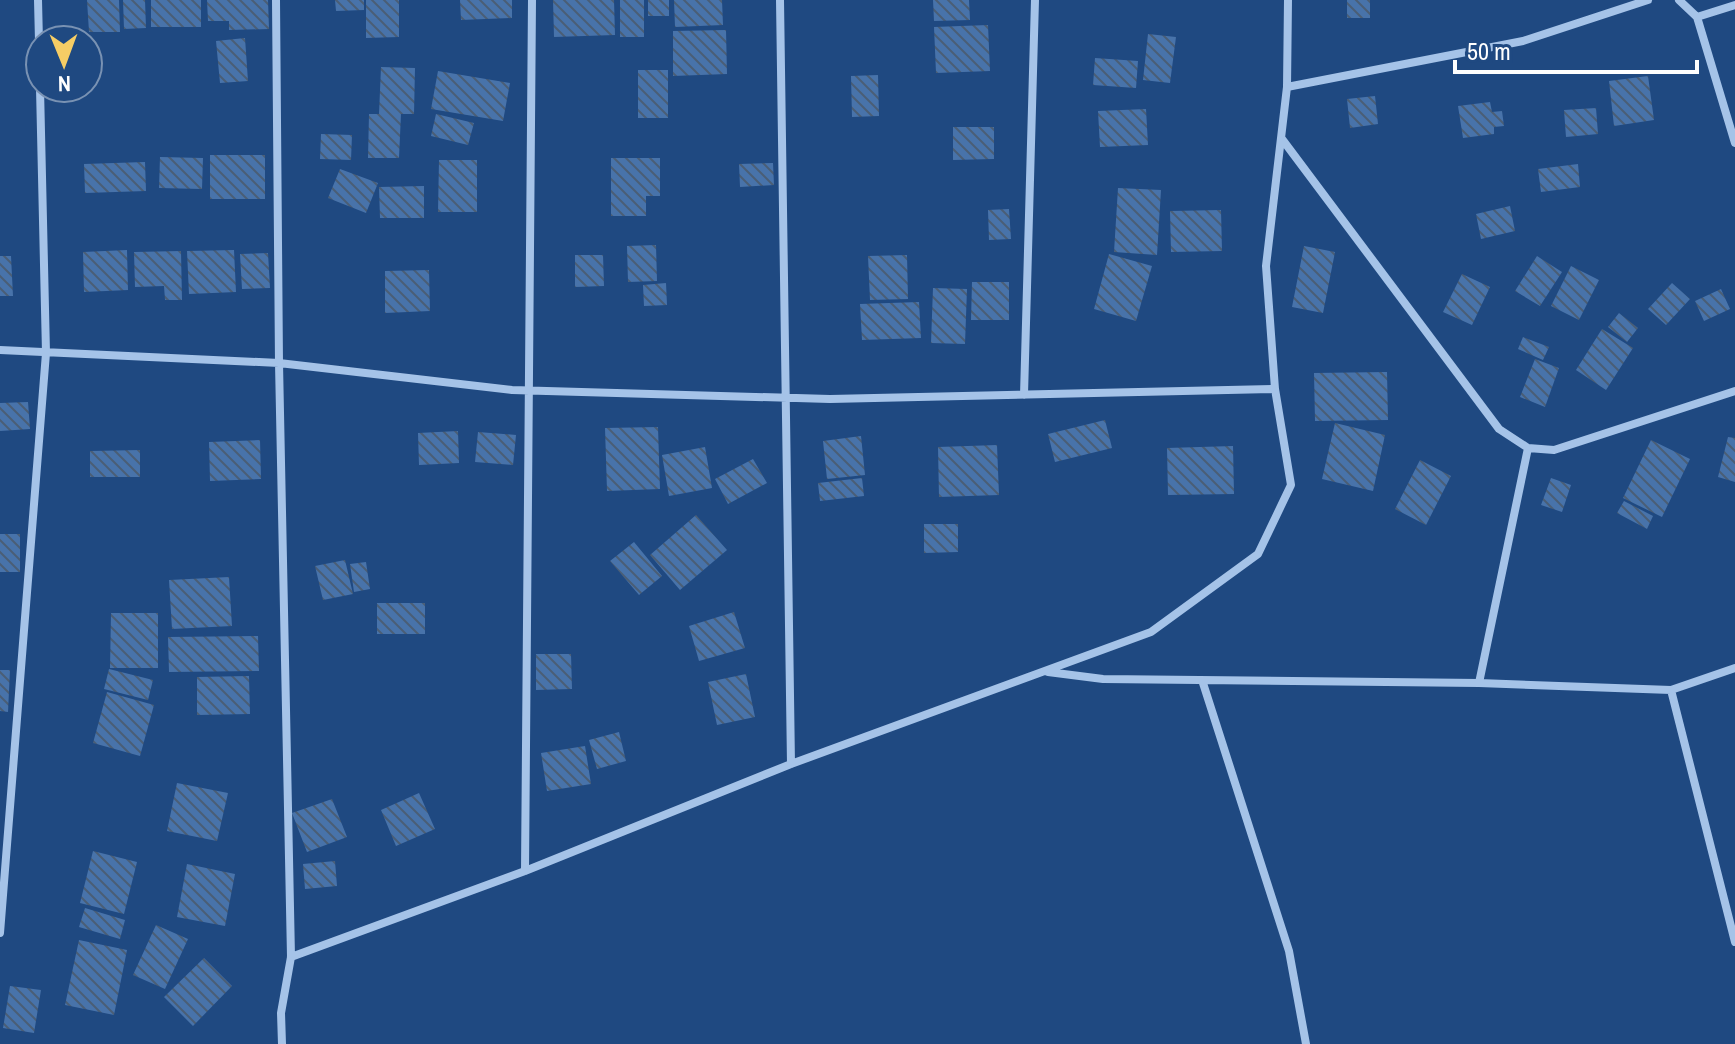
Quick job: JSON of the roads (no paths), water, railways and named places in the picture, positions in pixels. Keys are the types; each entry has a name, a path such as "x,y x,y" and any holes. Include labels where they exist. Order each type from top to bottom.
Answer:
{"street":[{"path":"38,0 39,24"},
{"path":"276,0 279,363 291,957 281,1013 282,1044"},
{"path":"525,871 532,0"},
{"path":"780,0 791,764"},
{"path":"1024,395 1035,0"},
{"path":"291,957 525,871 791,764 1151,632 1258,554 1291,485 1275,389 1266,266 1287,87 1288,0"},
{"path":"1287,87 1523,41 1648,0"},
{"path":"1679,0 1697,17 1735,143"},
{"path":"1697,17 1735,5"},
{"path":"0,933 46,353 40,104"},
{"path":"1282,139 1499,429 1528,448 1554,450 1735,391"},
{"path":"0,350 279,363 530,391 786,398 1275,389"},
{"path":"1479,683 1528,448"},
{"path":"1044,671 1103,679 1479,683 1671,690 1735,668"},
{"path":"1202,680 1289,951 1306,1044"},
{"path":"1671,690 1735,942"}]}
